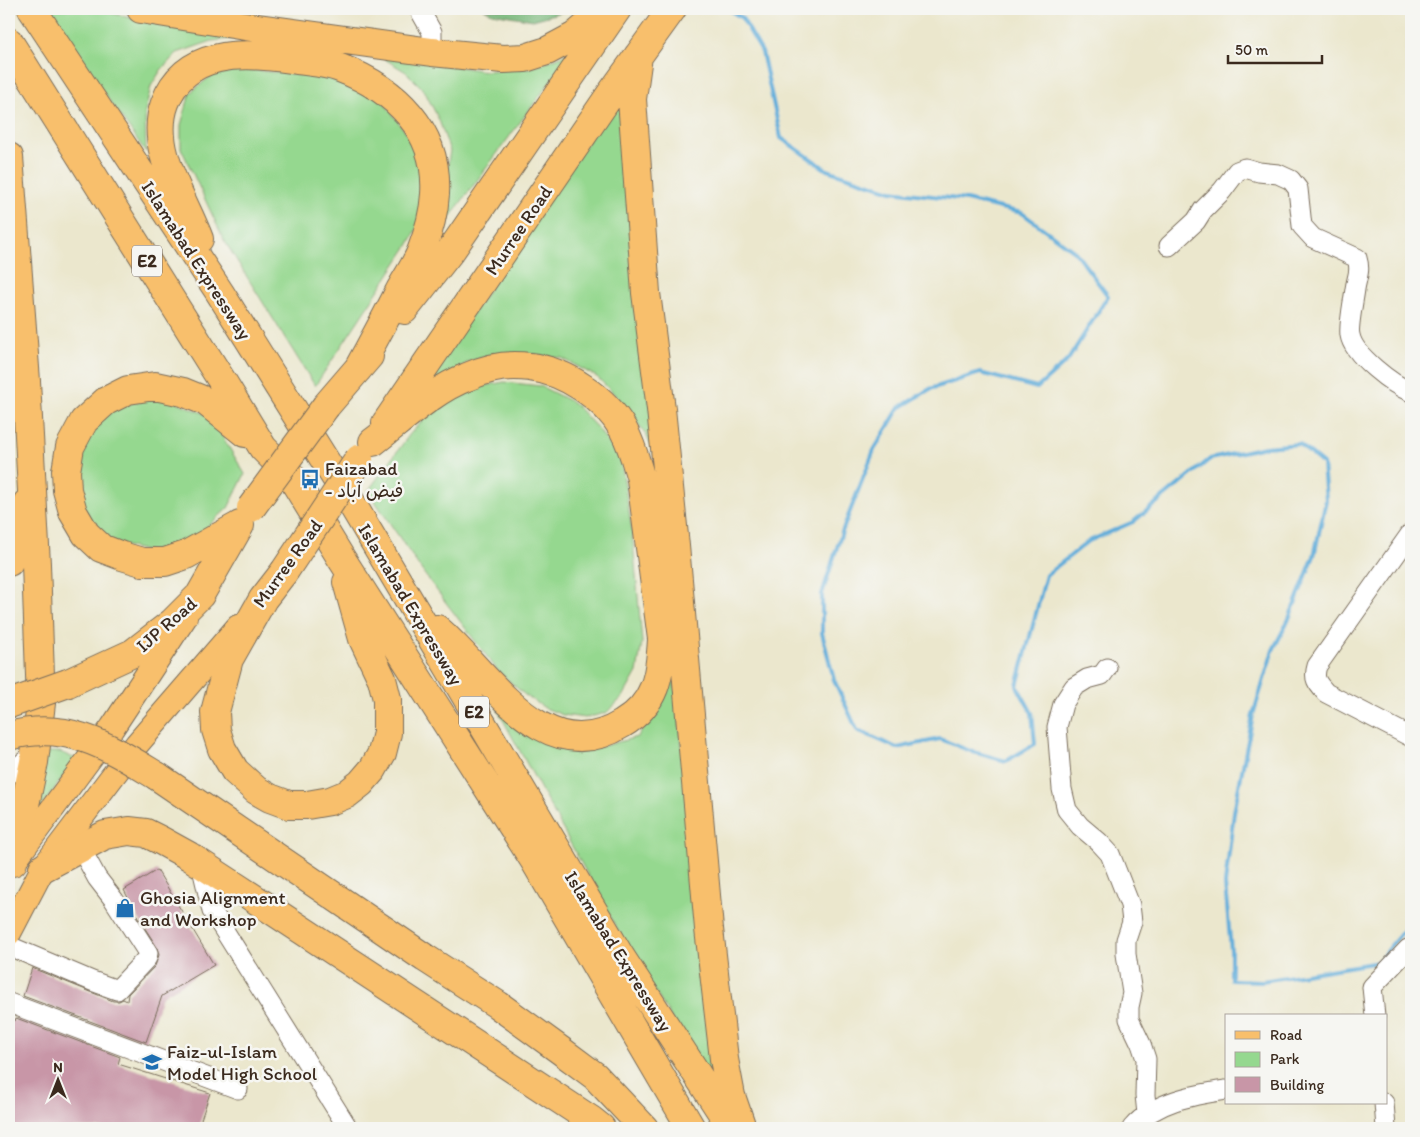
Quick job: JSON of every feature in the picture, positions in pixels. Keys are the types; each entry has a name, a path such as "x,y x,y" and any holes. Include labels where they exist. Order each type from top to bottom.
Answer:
{"highway":[{"name":"Islamabad Expressway","path":"32,9 220,293 346,494 620,956 732,1128"},
{"path":"141,9 251,27 432,52 503,59 525,58 547,51 575,36 600,13 610,9"},
{"path":"263,448 205,401 183,392 155,386 128,390 106,401 84,421 70,447 66,471 66,490 74,512 86,534 101,548 142,562 165,562 186,555 246,516 326,406 358,369 452,249 616,9"},
{"name":"Murree Road","path":"263,599 284,572 610,95 668,15"},
{"name":"Islamabad Expressway","path":"9,42 263,448 291,476 341,558 534,860 691,1128"},
{"path":"220,293 162,148 161,124 164,103 177,81 195,66 224,56 263,55 338,67 378,86 400,103 415,120 426,139 433,163 435,193 431,219 421,253 358,369"},
{"path":"638,56 632,99 646,293 676,546 709,929 719,1022 731,1096 742,1128"},
{"path":"9,157 21,303 32,487 41,703 34,753 11,866"},
{"path":"366,450 443,389 465,377 487,369 530,367 568,379 588,391 607,408 622,428 634,454 641,479 662,639 661,666 654,689 642,708 624,724 590,738 569,737 550,731 531,721 492,687 446,638 414,611"},
{"path":"9,562 32,487"},
{"name":"IJP Road","path":"9,704 68,683 133,653 173,622 200,595 246,516"},
{"path":"263,599 229,659 218,694 215,712 216,730 222,749 235,771 256,790 270,798 289,805 307,805 330,801 347,794 361,783 373,769 382,753 388,725 387,700 382,679 362,639 341,558"},
{"path":"9,736 27,732 47,732 80,736 108,747 158,776 425,958 498,1005 595,1076 644,1128"},
{"path":"43,868 105,835 129,831 146,833 189,856 590,1125"}],"main road":[{"path":"11,866 112,728 200,595"},
{"name":"Murree Road","path":"9,933 43,868 137,744 263,599"}],"street":[{"path":"419,9 432,32 432,52"},
{"path":"1169,246 1196,221 1203,210 1222,191 1236,171 1245,168 1278,174 1291,180 1298,188 1302,226 1314,238 1357,258 1360,268 1356,282 1350,335 1356,348 1371,365 1401,388 1411,392"},
{"path":"1411,534 1317,666 1314,675 1318,685 1326,693 1411,737"},
{"path":"1107,668 1102,675 1087,679 1074,687 1063,704 1057,727 1062,789 1067,810 1080,826 1110,854 1130,905 1132,922 1126,940 1132,993 1129,1019 1142,1044 1146,1059 1145,1095 1147,1114"},
{"path":"9,774 34,753"},
{"path":"9,946 117,990 148,955 114,900 97,878 80,847"},
{"path":"200,864 212,911 348,1128"},
{"path":"1375,1014 1372,987 1411,948"},
{"path":"9,1003 238,1089"},
{"path":"1132,1128 1158,1107 1201,1094 1225,1090"},
{"path":"1384,1104 1386,1128"}],"green space":[{"path":"44,9 95,9 143,21 248,37 212,41 177,53 161,70 151,86 145,112 146,152"},
{"path":"484,9 573,9 533,20 492,13"},
{"path":"572,52 436,236 450,151 439,120 424,90 406,72 378,55 486,71 530,68"},
{"path":"242,69 321,77 353,85 383,101 423,156 423,217 409,244 315,386 224,240 181,148 181,125 190,93 211,76"},
{"path":"623,89 654,454 646,435 620,400 597,377 562,358 532,354 495,354 470,361 420,392"},
{"path":"504,382 540,386 574,403 599,430 621,461 632,530 642,642 637,672 623,697 606,713 585,718 563,715 545,708 525,695 498,671 425,575 368,491 410,434 436,406 468,389"},
{"path":"160,395 210,416 245,474 228,508 186,546 159,554 106,541 77,501 76,451 106,410"},
{"path":"673,667 722,1100 626,945 497,709 538,741 566,750 600,747 637,737 660,708"},
{"path":"47,752 60,752 76,759 34,817"}],"building":[{"path":"157,870 214,965 162,996 146,1042 23,996 32,968 113,1001 123,999 127,1001 128,994 155,966 159,955 157,947 139,919 124,890"},
{"path":"9,1018 15,1021 16,1018 120,1057 118,1064 210,1093 198,1128 9,1128"}],"waterway":[{"path":"728,9 742,18 762,52 781,138 827,170 891,191 966,200 1022,213 1075,252 1108,296 1068,360 1037,388 980,373 930,389 899,408 874,450 842,532 822,594 822,633 834,680 857,730 897,748 940,739 973,752 1006,761 1035,744 1032,713 1017,686 1046,575 1089,541 1133,522 1210,459 1265,447 1299,444 1323,464 1326,500 1314,556 1288,621 1273,650 1253,715 1234,812 1225,884 1231,950 1231,980 1262,981 1379,962 1411,922"}],"place":[{"name":"Faizabad - فیض آباد","path":"310,479"},
{"name":"Ghosia Alignment and Workshop","path":"125,908"},
{"name":"Faiz-ul-Islam Model High School","path":"152,1062"}]}
